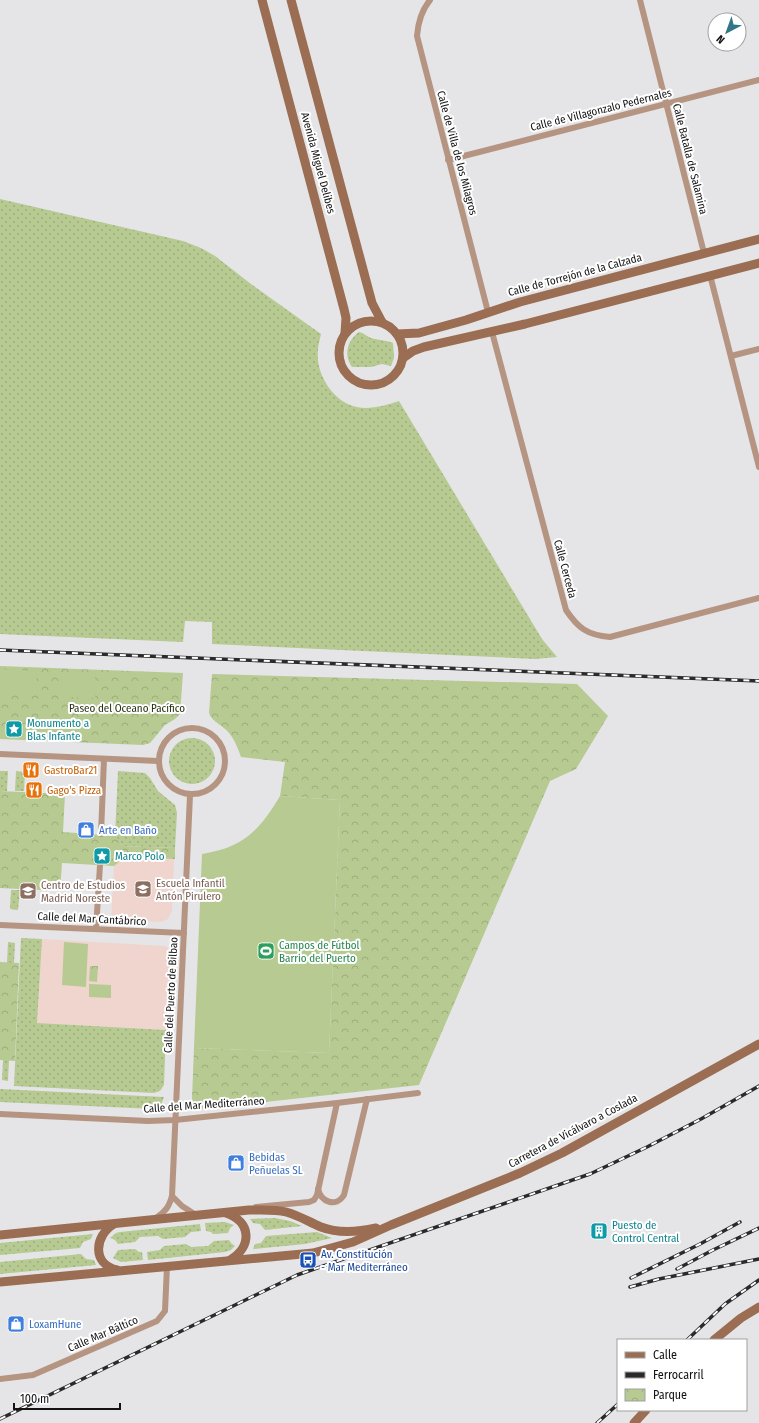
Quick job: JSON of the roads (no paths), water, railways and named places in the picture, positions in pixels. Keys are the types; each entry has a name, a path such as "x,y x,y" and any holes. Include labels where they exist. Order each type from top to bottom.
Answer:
{"main road":[{"name":"Avenida Miguel Delibes","path":"262,0 344,309 346,318 345,333"},
{"name":"Avenida Miguel Delibes","path":"291,0 372,302 382,322"},
{"name":"Calle de Torrejón de la Calzada","path":"397,334 419,333 520,302 759,239"},
{"path":"403,358 413,351 424,347 492,332 759,263"},
{"path":"366,320 382,322 393,329 402,345 403,358 399,368 393,376 384,382 374,385 363,384 353,380 345,373 340,363 338,353 340,342 345,333 354,325 366,320"},
{"name":"Carretera de Vicálvaro a Coslada","path":"391,1225 520,1173 562,1153 759,1044"},
{"path":"0,1235 249,1210 282,1211 322,1227 342,1232 359,1231 391,1225"},
{"path":"226,1213 238,1219 242,1223 246,1235 244,1248 240,1253 228,1261"},
{"path":"115,1224 102,1234 98,1244 98,1249 103,1261 113,1269 119,1270"},
{"path":"0,1282 320,1252 354,1242 391,1225"},
{"path":"715,1339 741,1318 759,1307"},
{"path":"634,1423 645,1411"}],"street":[{"name":"Calle de Villa de los Milagros","path":"430,0 422,11 418,23 417,36 488,312"},
{"name":"Calle Batalla de Salamina","path":"640,0 704,253"},
{"name":"Calle de Villagonzalo Pedernales","path":"448,160 759,80"},
{"path":"710,275 759,467"},
{"name":"Calle Cerceda","path":"492,332 566,610 574,621 584,630 597,636 610,637 759,598"},
{"path":"731,356 759,349"},
{"path":"193,728 200,729 214,736 225,755 225,763 222,776 219,781 209,790 190,795 178,792 168,784 161,774 158,761 162,747 166,740 178,731 193,728"},
{"path":"0,754 158,761"},
{"path":"101,834 104,759"},
{"name":"Calle del Puerto de Bilbao","path":"153,1220 165,1212 172,1196 190,795"},
{"path":"96,930 100,865"},
{"name":"Calle del Mar Cantábrico","path":"0,925 184,933"},
{"name":"Calle del Mar Mediterráneo","path":"0,1114 148,1121 175,1120 418,1093"},
{"path":"318,1189 323,1199 330,1202 339,1201 344,1195 367,1099"},
{"path":"249,1210 262,1206 310,1201 316,1198 337,1103"},
{"path":"172,1196 182,1206 197,1216"},
{"name":"Calle Mar Báltico","path":"0,1379 33,1375 157,1321 165,1311 167,1266"}],"railway":[{"path":"0,650 759,681"},
{"path":"0,1419 297,1275 590,1174 701,1119 759,1086"},
{"path":"631,1278 700,1244 740,1222"},
{"path":"677,1269 759,1228"},
{"path":"630,1287 659,1279 759,1259"},
{"path":"688,1339 725,1304 759,1280"},
{"path":"597,1423 617,1405"}],"place":[{"name":"Monumento a Blas Infante","path":"14,729"},
{"name":"GastroBar21","path":"31,770"},
{"name":"Gago's Pizza","path":"34,790"},
{"name":"Arte en Baño","path":"86,830"},
{"name":"Marco Polo","path":"102,856"},
{"name":"Escuela Infantil Antón Pirulero","path":"143,889"},
{"name":"Centro de Estudios Madrid Noreste","path":"28,891"},
{"name":"Campos de Fútbol Barrio del Puerto","path":"266,951"},
{"name":"Bebidas Peñuelas SL","path":"236,1163"},
{"name":"Puesto de Control Central","path":"599,1231"},
{"name":"Av. Constitución - Mar Mediterráneo","path":"308,1260"},
{"name":"LoxamHune","path":"16,1324"}],"park label":[{"name":"Paseo del Oceano Pacífico","path":"127,708"}]}
